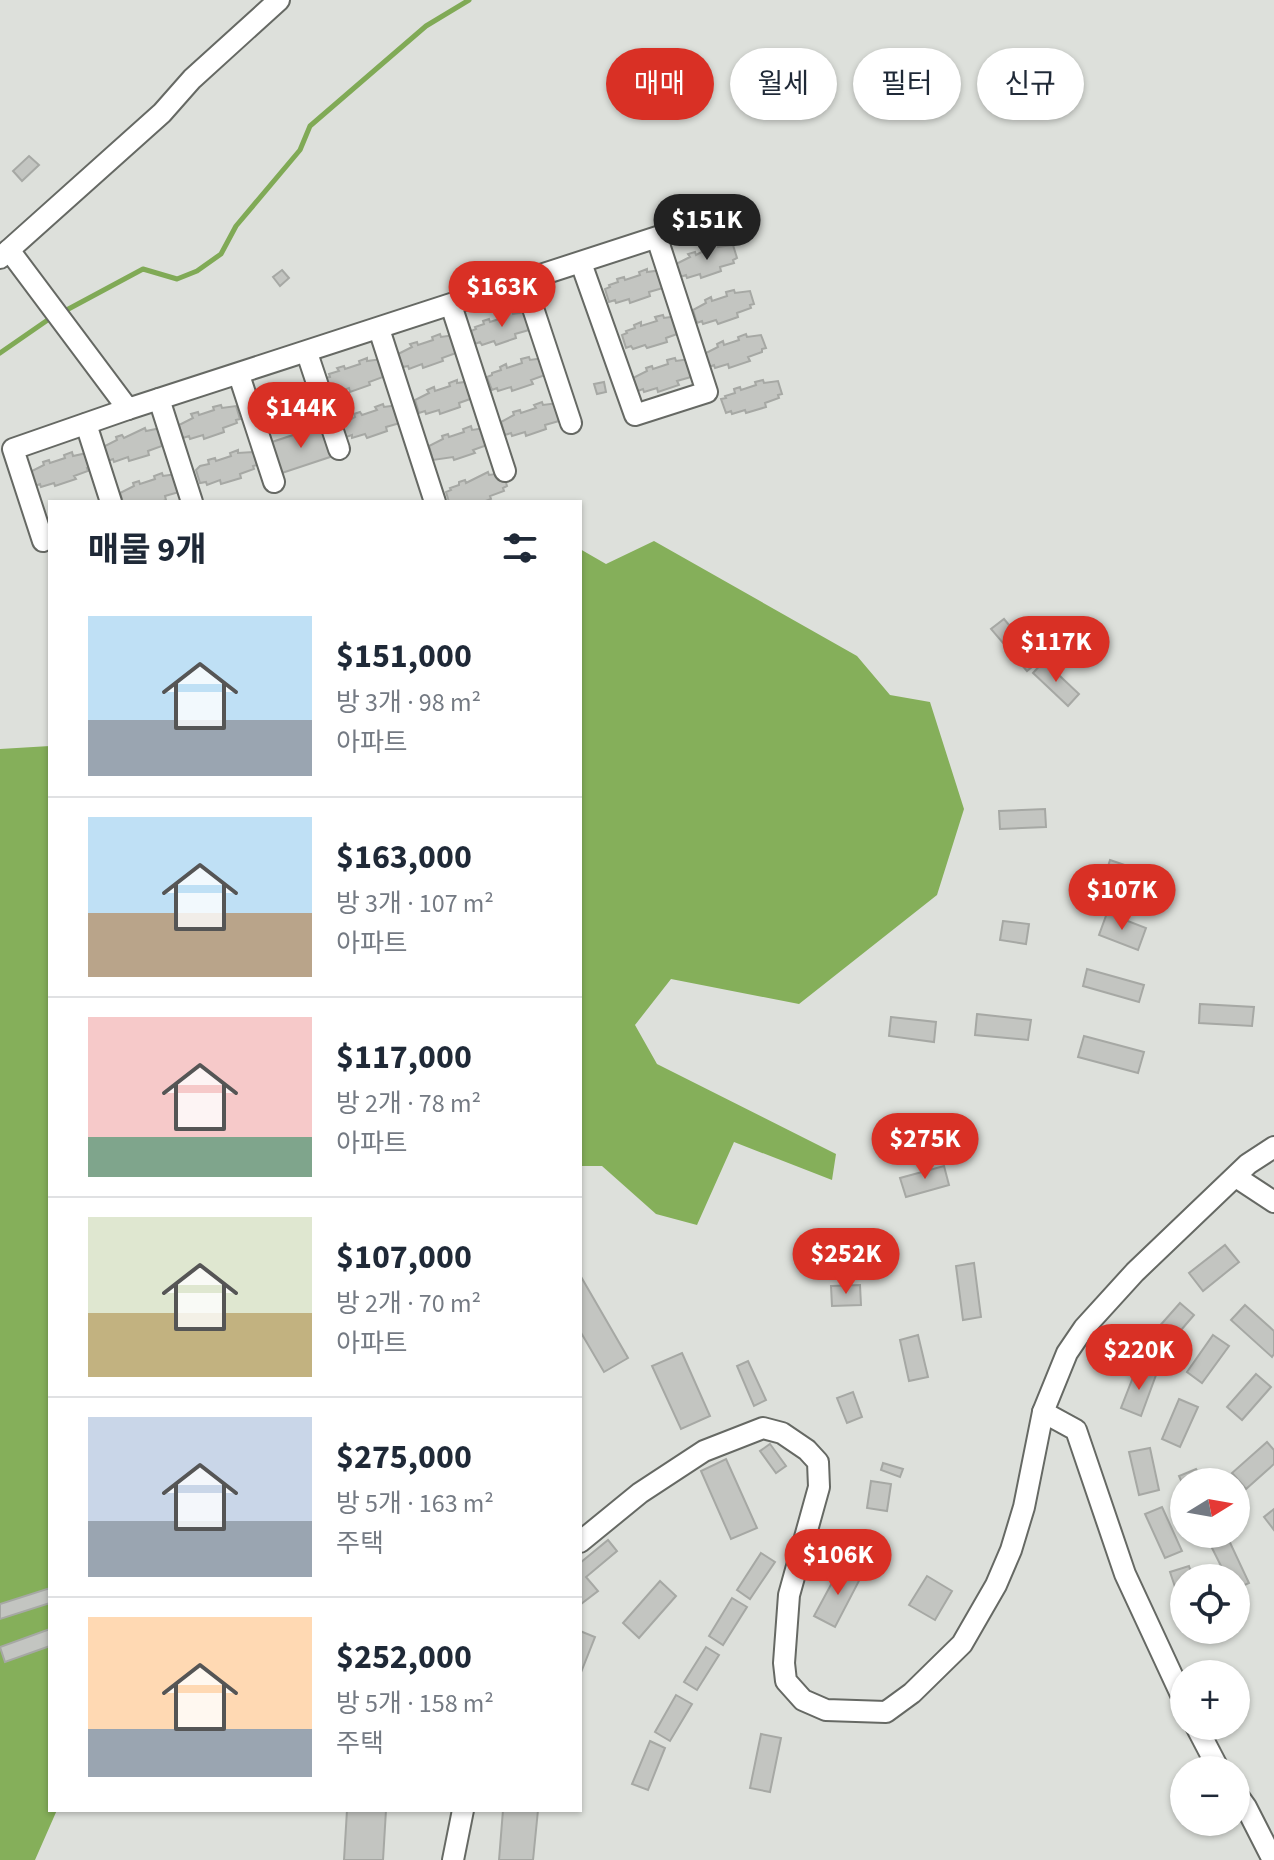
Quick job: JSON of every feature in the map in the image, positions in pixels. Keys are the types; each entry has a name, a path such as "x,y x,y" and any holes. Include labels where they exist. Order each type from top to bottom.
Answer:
{"street":[{"path":"128,409 58,313 5,254 162,113 192,79 279,0"},
{"path":"43,541 13,449 722,216"},
{"path":"581,263 635,415 707,392 657,238"},
{"path":"524,281 571,423"},
{"path":"451,305 505,471"},
{"path":"379,329 434,500"},
{"path":"307,353 339,449"},
{"path":"239,375 274,482"},
{"path":"159,399 191,500"},
{"path":"86,424 110,500"},
{"path":"582,1540 640,1493 704,1451 763,1428 782,1433 807,1450 818,1462 819,1487 789,1595 784,1663 786,1681 803,1700 826,1710 886,1712 912,1693 962,1644 996,1585 1024,1507 1043,1412 1067,1353 1084,1328 1135,1272 1248,1164 1274,1147"},
{"path":"1236,1177 1274,1202"},
{"path":"1043,1412 1076,1430 1125,1574 1170,1671"},
{"path":"453,1860 463,1812"},
{"path":"1250,1818 1273,1860"}],"green space":[{"path":"654,541 857,656 890,695 930,702 964,809 937,895 799,1004 671,979 635,1025 657,1064 836,1154 832,1180 734,1142 697,1225 656,1214 602,1166 582,1166 582,550 606,564"},
{"path":"48,746 48,1812 56,1812 35,1860 0,1860 0,749"}],"building":[{"path":"29,156 39,165 22,181 13,171"},
{"path":"717,244 718,247 733,245 737,258 733,260 734,263 701,278 700,274 680,277 676,264 690,257 688,254 695,252 696,255"},
{"path":"647,269 647,272 662,270 663,288 630,303 629,299 609,302 605,289 609,285 618,282 617,279 640,275 639,272"},
{"path":"282,270 289,278 280,286 273,277"},
{"path":"734,290 735,293 750,291 754,304 750,305 751,308 737,313 738,317 718,324 716,320 697,323 693,310 711,297 712,301"},
{"path":"512,311 513,314 527,312 532,325 528,327 529,330 496,345 494,341 475,344 471,331 475,327 489,319 490,322 505,317 504,314"},
{"path":"663,315 664,318 678,316 680,333 666,338 667,342 647,348 645,345 626,348 622,335 626,331 641,322 641,326 657,321 655,317"},
{"path":"440,334 441,337 455,335 456,353 423,368 422,364 409,369 408,366 403,367 398,354 412,347 410,344 433,340 432,337"},
{"path":"746,334 747,337 761,335 766,348 748,357 750,361 729,368 728,364 709,367 704,354 723,341 724,345"},
{"path":"529,357 530,360 544,358 545,375 531,380 533,384 512,391 511,387 492,390 487,377 506,364 507,368"},
{"path":"367,358 367,361 382,359 386,373 382,374 383,377 350,392 349,388 336,393 335,390 329,391 325,378 330,377 329,374 339,371 337,368 360,364 359,361"},
{"path":"675,358 676,361 690,359 691,377 658,392 657,388 638,391 633,378 647,371 646,368 668,364 667,360"},
{"path":"457,380 457,383 472,381 473,398 459,403 460,407 440,414 439,410 419,413 415,400 429,393 427,390 450,386 449,383"},
{"path":"763,380 764,383 778,381 782,394 778,395 779,398 765,403 766,407 746,413 745,410 726,413 721,399 735,393 734,389 740,387 741,390"},
{"path":"604,382 606,392 597,394 594,384"},
{"path":"542,402 543,405 558,403 562,416 558,418 559,421 526,436 525,432 505,435 501,422 514,415 513,412 536,408 534,405"},
{"path":"383,404 384,407 399,405 400,423 367,438 365,434 346,437 342,424 355,417 354,414 377,410 375,407"},
{"path":"221,405 222,408 236,406 240,419 236,420 237,423 223,428 224,432 204,439 203,435 183,438 179,425 193,418 191,414 198,412 199,415"},
{"path":"323,425 333,456 279,474 269,443"},
{"path":"471,426 472,430 486,428 487,445 454,460 453,457 433,460 429,446 443,439 442,436 464,432 463,429"},
{"path":"145,428 146,431 161,428 165,442 161,443 162,446 148,451 149,455 129,461 128,457 108,461 103,447 117,440 116,437 122,435 124,438"},
{"path":"238,450 238,453 253,452 257,465 253,466 254,469 240,474 241,478 221,484 220,480 207,485 206,482 200,483 196,470 200,466 209,464 208,460 231,456 230,453"},
{"path":"72,452 73,456 87,453 92,467 74,476 76,479 55,486 54,483 35,486 30,472 44,465 43,462 65,458 64,455"},
{"path":"488,472 489,475 503,473 507,486 488,500 448,500 446,492 450,488 465,480 466,483"},
{"path":"177,474 179,492 165,496 166,500 122,500 120,493 134,486 133,483 155,479 154,476"},
{"path":"1004,619 1039,661 1027,671 991,629"},
{"path":"1044,661 1079,694 1068,706 1033,673"},
{"path":"1045,809 1046,827 1000,829 999,811"},
{"path":"1110,860 1163,878 1155,899 1103,882"},
{"path":"1107,913 1146,928 1138,950 1099,935"},
{"path":"1003,921 1029,924 1026,944 1000,940"},
{"path":"1087,969 1144,985 1139,1002 1083,986"},
{"path":"1200,1004 1254,1007 1252,1026 1199,1023"},
{"path":"977,1014 1031,1020 1028,1040 975,1035"},
{"path":"891,1017 936,1022 934,1042 889,1036"},
{"path":"1084,1036 1144,1052 1138,1073 1078,1057"},
{"path":"944,1166 949,1185 906,1197 900,1178"},
{"path":"1225,1245 1239,1262 1203,1291 1189,1273"},
{"path":"974,1263 981,1317 963,1320 956,1266"},
{"path":"582,1278 628,1358 604,1372 582,1334"},
{"path":"860,1285 861,1305 832,1306 831,1286"},
{"path":"1180,1303 1194,1315 1163,1351 1149,1338"},
{"path":"1245,1305 1274,1331 1272,1357 1231,1320"},
{"path":"918,1335 928,1377 909,1381 900,1340"},
{"path":"1213,1335 1229,1346 1202,1383 1187,1372"},
{"path":"682,1353 710,1416 681,1429 652,1366"},
{"path":"748,1361 766,1400 754,1406 737,1366"},
{"path":"1137,1367 1156,1375 1141,1416 1121,1408"},
{"path":"1256,1374 1271,1387 1242,1420 1227,1407"},
{"path":"853,1392 862,1417 847,1423 837,1398"},
{"path":"1179,1399 1198,1407 1180,1447 1162,1439"},
{"path":"1267,1442 1274,1450 1274,1464 1250,1485 1250,1468 1238,1468"},
{"path":"770,1444 786,1466 776,1473 760,1451"},
{"path":"1150,1448 1159,1490 1139,1495 1129,1452"},
{"path":"726,1459 757,1528 731,1539 701,1471"},
{"path":"883,1463 903,1469 900,1477 881,1470"},
{"path":"871,1481 891,1484 887,1511 867,1508"},
{"path":"1162,1507 1170,1525 1170,1548 1181,1548 1182,1551 1165,1558 1145,1514"},
{"path":"1274,1509 1274,1530 1264,1517"},
{"path":"608,1540 617,1551 586,1577 598,1591 582,1603 582,1561"},
{"path":"1212,1548 1233,1548 1240,1564 1220,1564"},
{"path":"761,1553 775,1562 750,1599 737,1590"},
{"path":"841,1566 861,1577 835,1627 814,1616"},
{"path":"927,1576 952,1591 935,1620 909,1605"},
{"path":"660,1581 676,1596 639,1638 623,1623"},
{"path":"48,1589 48,1604 0,1619 0,1604"},
{"path":"732,1598 747,1607 723,1645 709,1636"},
{"path":"48,1630 48,1647 5,1662 0,1647"},
{"path":"582,1632 595,1637 582,1670"},
{"path":"706,1647 719,1655 697,1690 684,1682"},
{"path":"676,1695 692,1704 670,1741 655,1732"},
{"path":"761,1734 781,1738 770,1792 750,1788"},
{"path":"650,1741 665,1748 648,1790 632,1784"},
{"path":"347,1812 386,1812 383,1860 344,1860"},
{"path":"503,1812 538,1812 533,1860 499,1860"}],"waterway":[{"path":"61,313 143,269 177,279 197,271 221,254 236,226 300,150 310,126 426,26 469,0"},
{"path":"0,353 52,317"}]}
